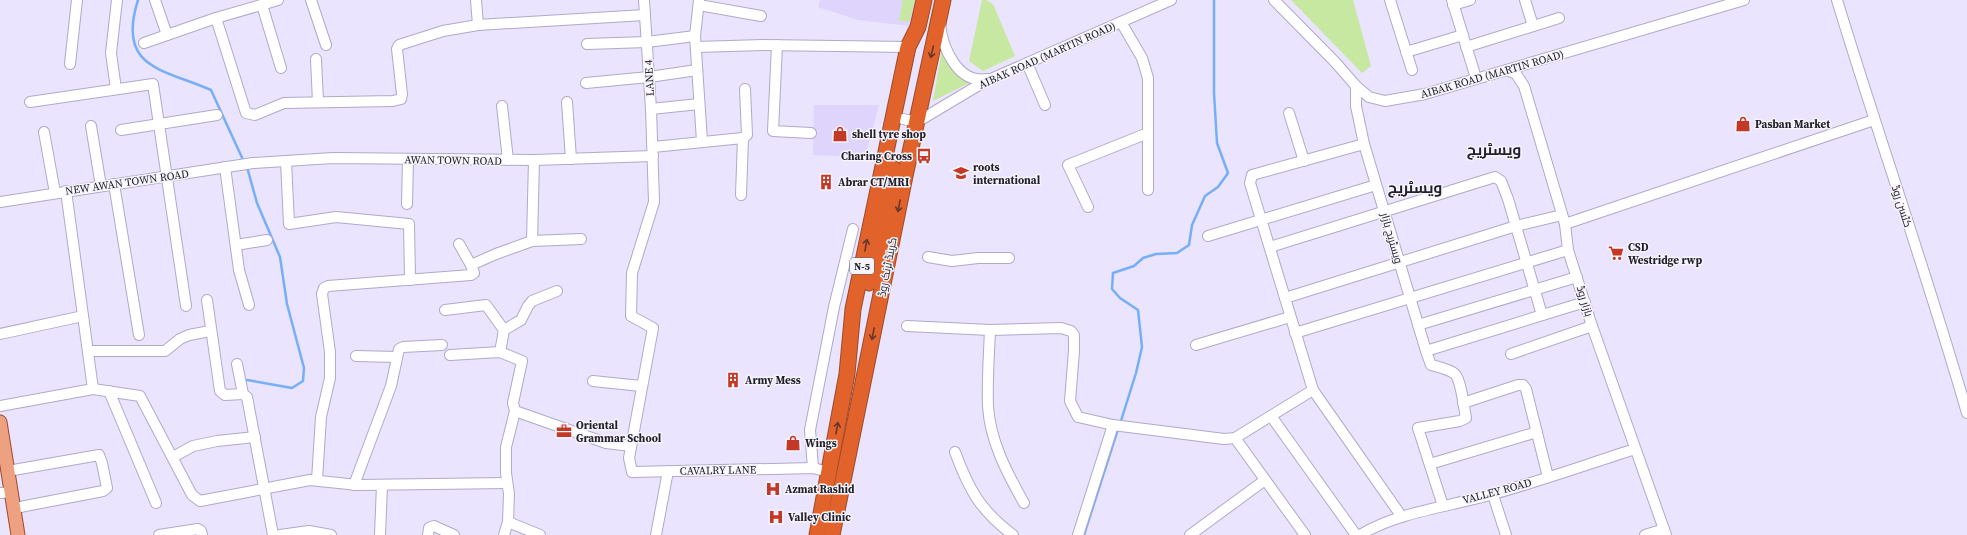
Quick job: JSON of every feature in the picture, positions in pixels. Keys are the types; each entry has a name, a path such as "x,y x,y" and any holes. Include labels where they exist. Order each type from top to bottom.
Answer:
{"highway":[{"name":"گرینڈ ٹرنک روڈ","path":"834,534 910,121 918,27 924,0"},
{"name":"گرینڈ ٹرنک روڈ","path":"817,535 848,374 880,235 942,6"},
{"name":"گرینڈ ٹرنک روڈ","path":"848,374 853,309 908,47 918,27"}],"main road":[{"path":"0,422 2,449 8,470 6,492 15,508 18,535"}],"street":[{"path":"70,64 77,0"},
{"path":"116,89 111,53 117,0"},
{"path":"155,0 166,35"},
{"path":"144,43 216,18 278,0"},
{"path":"311,0 326,45"},
{"path":"476,0 478,25"},
{"name":"LANE 4","path":"644,0 653,152"},
{"name":"AIBAK ROAD (MARTIN ROAD)","path":"910,121 994,78 1121,22 1159,2 1171,0"},
{"name":"AIBAK ROAD (MARTIN ROAD)","path":"1274,0 1336,63 1356,86 1369,96 1385,101 1425,94 1507,70 1717,4 1744,0"},
{"path":"1390,0 1412,70"},
{"path":"1470,0 1453,3 1476,78"},
{"path":"1525,0 1533,26"},
{"name":"کٹسن روڈ","path":"1837,0 1874,120 1948,345 1967,413"},
{"path":"702,141 695,36 699,2 761,16"},
{"path":"262,5 281,68"},
{"path":"942,6 940,26 945,46 953,62 964,74 974,80 994,78"},
{"path":"216,18 246,113 255,115 284,103 393,101 401,99 402,94 397,49 399,45 443,31 478,25 645,15"},
{"path":"1466,47 1559,18"},
{"path":"1121,22 1142,58 1148,78 1148,190"},
{"path":"1406,52 1463,35"},
{"path":"587,44 647,42 695,36"},
{"path":"696,47 776,45 908,47"},
{"path":"776,45 773,131 811,133"},
{"path":"316,59 318,102"},
{"path":"1027,63 1045,105"},
{"path":"586,83 649,77 697,70"},
{"name":"بازار روڈ","path":"1507,70 1516,74 1524,86 1564,219 1568,250 1592,326 1665,532"},
{"path":"30,102 153,84 186,306"},
{"name":"ویسٹریج بازار","path":"1356,86 1356,106 1364,144 1426,351 1431,365 1456,375 1463,403"},
{"path":"741,194 743,138 746,135 745,89"},
{"path":"567,102 570,159"},
{"path":"651,109 699,104"},
{"path":"502,106 508,160"},
{"path":"1288,113 1304,161"},
{"path":"121,130 217,115"},
{"path":"1285,298 1516,226 1564,219 1874,120"},
{"path":"91,126 101,186"},
{"path":"44,132 55,192"},
{"path":"1088,207 1068,165 1148,134"},
{"name":"AWAN TOWN ROAD","path":"254,162 333,158 508,160 570,159 653,152 702,141 743,138"},
{"path":"1364,144 1252,175 1250,183 1312,390 1402,517"},
{"path":"515,411 606,443 631,446 653,328 631,316 632,273 654,202 653,152"},
{"path":"407,204 408,159"},
{"path":"532,241 534,160"},
{"path":"286,161 289,224 336,217 409,224 410,280"},
{"name":"NEW AWAN TOWN ROAD","path":"0,202 55,192 254,162"},
{"path":"225,167 239,270 249,305"},
{"path":"1270,247 1384,210 1495,177 1501,181 1542,315"},
{"path":"114,184 139,335"},
{"path":"1208,236 1261,218 1376,185"},
{"path":"66,191 93,389"},
{"path":"813,468 810,430 834,308 854,229"},
{"path":"471,265 532,241 580,239"},
{"path":"236,245 268,240"},
{"path":"317,480 321,417 330,378 330,352 322,294 324,288 328,286 471,275 474,273 471,265 459,244"},
{"path":"1295,333 1568,250"},
{"path":"928,257 952,261 978,258 1010,258"},
{"path":"1418,325 1577,277"},
{"path":"504,330 521,320 528,306 532,302 557,291"},
{"path":"207,300 210,331 220,391 225,395 243,394 248,397 273,535"},
{"path":"1426,351 1585,302"},
{"path":"445,310 486,305 504,330 500,352"},
{"path":"0,334 83,316"},
{"path":"1196,345 1290,317"},
{"path":"907,326 990,330 1061,328 1071,331 1074,335 1074,351 1070,401 1078,416 1117,426 1224,439 1236,438 1312,390"},
{"path":"1511,354 1592,326"},
{"path":"990,330 988,407 994,438 1005,469 1024,503"},
{"path":"88,351 165,351 184,337 210,331"},
{"path":"354,485 390,386 401,347 442,345"},
{"path":"450,355 500,352 522,362 513,403 515,411 506,447 507,483 509,494 508,522 504,535"},
{"path":"356,356 397,357"},
{"path":"237,364 243,394"},
{"path":"593,381 641,386"},
{"path":"1443,506 1418,428 1460,421 1466,418 1463,403 1518,385 1523,385 1526,389 1548,477"},
{"path":"0,406 93,389 140,396 192,495 200,501 265,488 317,480 354,485 507,483"},
{"path":"109,391 156,503"},
{"path":"1272,416 1356,535"},
{"path":"1078,535 1117,426"},
{"path":"1430,464 1537,432"},
{"path":"173,457 193,446 217,441 255,437"},
{"path":"1236,438 1305,535"},
{"name":"CAVALRY LANE","path":"631,446 629,458 632,472 813,468 829,472"},
{"name":"VALLEY ROAD","path":"1360,535 1402,517 1493,495 1635,449"},
{"path":"955,452 965,481 976,498 988,514 1013,535"},
{"path":"8,470 99,455 107,488 106,490 96,493 15,508"},
{"path":"656,535 668,471"},
{"path":"1190,535 1265,480"},
{"path":"380,535 382,485"},
{"path":"1493,495 1506,535"},
{"path":"508,522 540,535"},
{"path":"428,535 430,528 434,526 454,535"},
{"path":"159,535 198,529 200,529 202,535"},
{"path":"280,535 309,531 331,535"},
{"path":"1645,535 1665,532"}],"shaded area":[{"path":"820,0 915,0 910,26 858,20 818,7"},
{"path":"814,105 879,105 865,157 813,155"}],"green space":[{"path":"903,0 915,0 909,22 899,20"},
{"path":"982,0 986,0 993,4 1015,56 983,71 969,61"},
{"path":"1291,0 1353,0 1371,66 1362,73"},
{"path":"942,49 971,82 933,101"}],"waterway":[{"path":"138,0 133,23 134,40 139,53 149,63 161,70 211,90 244,162"},
{"path":"1120,424 1136,373 1142,347 1138,310 1120,298 1112,289 1113,273 1134,266 1143,258 1156,254 1177,253 1189,245 1192,225 1205,196 1218,187 1228,173 1217,143 1214,93 1214,0"},
{"path":"247,167 257,203 280,257 287,304 304,368 303,381 292,388 247,380"},
{"path":"1084,535 1118,429"}],"place":[{"name":"Pasban Market","path":"1743,124"},
{"name":"shell tyre shop","path":"840,134"},
{"name":"Charing Cross","path":"924,156"},
{"name":"roots international","path":"961,173"},
{"name":"Abrar CT/MRI","path":"826,182"},
{"name":"CSD Westridge rwp","path":"1616,253"},
{"name":"Army Mess","path":"733,380"},
{"name":"Oriental Grammar School","path":"564,431"},
{"name":"Wings","path":"793,443"},
{"name":"Azmat Rashid","path":"773,489"},
{"name":"Valley Clinic","path":"776,517"}],"district":[{"name":"ویسٹریج","path":"1494,150"},
{"name":"ویسٹریج","path":"1415,188"}]}
